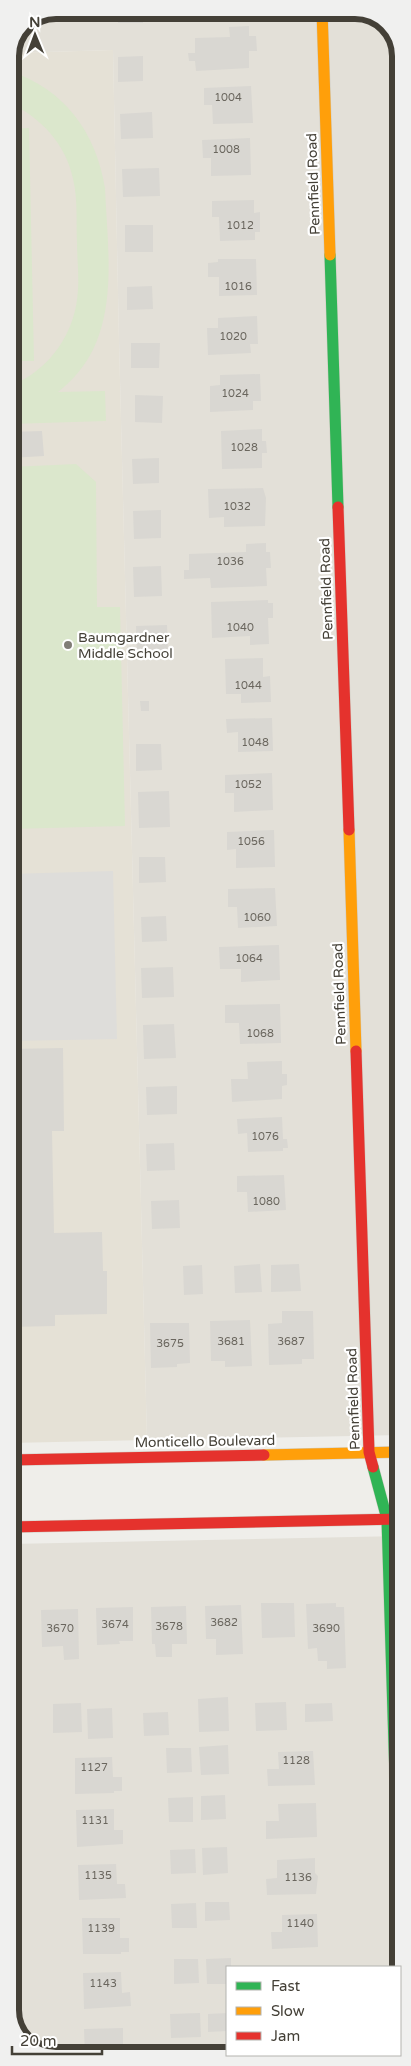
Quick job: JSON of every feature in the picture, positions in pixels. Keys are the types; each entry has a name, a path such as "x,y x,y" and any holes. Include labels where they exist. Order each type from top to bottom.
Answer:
{"street":[{"name":"Pennfield Road","path":"322,19 369,1452 387,1519 392,1682"},
{"name":"Monticello Boulevard","path":"19,1460 392,1452"},
{"path":"19,1527 392,1519"}],"shaded area":[{"path":"49,19 357,19 376,25 386,35 392,51 392,1435 147,1440 113,50 19,53 25,35 35,25"},
{"name":"Baumgardner Middle School","path":"113,50 147,1440 19,1443 19,53"},
{"path":"113,871 117,1039 19,1041 19,874"},
{"path":"392,1536 392,1966 226,1966 226,2047 54,2047 37,2042 28,2035 19,2015 19,1544"}],"green space":[{"path":"19,75 46,89 74,115 85,131 101,168 105,188 108,243 109,271 107,298 102,324 93,349 79,372 58,392 105,391 106,421 19,424 19,382 49,360 58,348 72,320 78,289 76,194 70,166 65,154 42,124 19,108"},
{"path":"29,128 34,361 19,361 19,129"},
{"path":"76,464 96,482 97,607 120,607 125,826 19,829 19,467"}],"building":[{"path":"118,19 143,19 143,23 118,23"},
{"path":"249,26 249,36 256,36 257,51 249,51 249,68 196,71 195,61 189,61 188,53 195,53 195,38 230,37 229,27"},
{"path":"143,56 143,81 118,82 118,57"},
{"path":"251,86 253,123 213,124 212,105 204,105 204,88"},
{"path":"152,112 153,138 121,139 120,114"},
{"path":"250,138 251,175 211,176 211,158 203,158 202,140"},
{"path":"159,168 160,196 123,197 122,169"},
{"path":"254,200 254,213 260,212 260,232 255,232 255,240 220,241 219,217 212,217 212,201"},
{"path":"125,225 153,225 153,252 125,252"},
{"path":"218,259 256,259 257,295 219,296 219,277 208,277 208,263 218,262"},
{"path":"152,286 153,309 127,310 127,287"},
{"path":"257,316 258,344 250,344 251,353 208,355 207,328 218,328 218,318"},
{"path":"131,343 160,343 159,368 131,368"},
{"path":"260,374 261,401 253,401 253,410 210,412 210,386 220,385 220,375"},
{"path":"135,395 163,396 162,423 135,422"},
{"path":"262,429 262,441 266,441 267,453 262,453 262,468 222,469 221,431"},
{"path":"42,431 44,456 19,457 19,432"},
{"path":"159,458 159,483 133,484 132,459"},
{"path":"263,488 266,498 265,526 224,527 224,517 209,518 208,489"},
{"path":"161,510 161,538 134,539 133,511"},
{"path":"266,543 266,552 270,552 271,568 266,568 267,586 211,588 210,578 184,579 184,570 189,570 189,554 246,552 246,544"},
{"path":"161,566 162,596 134,597 133,567"},
{"path":"268,600 268,603 273,603 273,618 268,618 269,644 250,645 250,636 212,638 211,602"},
{"path":"167,625 168,654 137,655 136,626"},
{"path":"263,658 263,677 270,676 271,702 241,703 241,694 226,694 225,659"},
{"path":"140,701 149,701 149,711 141,711"},
{"path":"272,718 273,751 238,752 238,732 227,733 226,719"},
{"path":"136,744 161,744 162,770 136,771"},
{"path":"272,773 273,810 234,812 234,793 225,793 225,775"},
{"path":"169,791 170,827 139,828 138,792"},
{"path":"274,830 275,867 236,868 236,849 227,850 227,832"},
{"path":"139,857 165,857 166,882 139,883"},
{"path":"275,888 277,926 238,928 237,907 228,907 228,889"},
{"path":"166,916 167,941 142,942 141,917"},
{"path":"279,945 280,980 241,982 241,969 220,969 219,947"},
{"path":"173,967 174,997 142,998 141,968"},
{"path":"280,1004 281,1043 240,1044 239,1023 225,1023 225,1005"},
{"path":"174,1024 176,1058 144,1059 143,1025"},
{"path":"63,1048 64,1131 52,1131 54,1233 102,1232 103,1271 107,1271 107,1314 55,1315 55,1326 19,1327 19,1049"},
{"path":"282,1061 282,1074 287,1074 287,1085 282,1086 282,1099 232,1102 231,1079 248,1079 247,1062"},
{"path":"177,1086 177,1114 147,1115 146,1087"},
{"path":"282,1117 283,1139 287,1139 288,1148 283,1148 283,1151 248,1152 247,1133 238,1134 237,1119"},
{"path":"174,1143 175,1170 147,1171 146,1144"},
{"path":"284,1175 286,1210 248,1212 247,1192 237,1192 237,1176"},
{"path":"179,1200 180,1228 152,1229 151,1201"},
{"path":"260,1264 262,1292 235,1293 234,1266"},
{"path":"299,1264 301,1291 271,1292 271,1265"},
{"path":"202,1265 203,1294 184,1295 183,1266"},
{"path":"282,1311 313,1311 314,1359 302,1359 302,1364 269,1365 268,1324 282,1323"},
{"path":"250,1320 252,1366 225,1367 225,1361 211,1361 210,1321"},
{"path":"150,1323 189,1323 190,1363 177,1364 177,1367 151,1368"},
{"path":"261,1603 294,1603 295,1637 262,1638"},
{"path":"336,1603 336,1607 344,1607 346,1668 327,1669 327,1661 318,1661 317,1648 308,1649 306,1604"},
{"path":"241,1605 243,1654 216,1655 216,1639 206,1639 205,1606"},
{"path":"186,1606 187,1644 172,1644 172,1657 156,1657 155,1644 152,1644 151,1607"},
{"path":"133,1607 133,1641 119,1641 120,1644 97,1645 96,1608"},
{"path":"78,1609 79,1659 64,1660 63,1646 42,1647 41,1610"},
{"path":"228,1697 229,1731 199,1732 198,1699"},
{"path":"286,1702 287,1730 256,1731 255,1703"},
{"path":"81,1703 82,1732 53,1733 53,1704"},
{"path":"332,1703 333,1721 305,1722 305,1704"},
{"path":"112,1708 113,1738 88,1739 87,1709"},
{"path":"168,1712 169,1735 144,1736 143,1713"},
{"path":"228,1745 229,1774 201,1775 199,1747"},
{"path":"166,1748 191,1748 192,1772 167,1773"},
{"path":"313,1751 315,1785 268,1786 267,1769 279,1769 278,1752"},
{"path":"112,1757 113,1777 122,1777 122,1791 75,1794 75,1758"},
{"path":"225,1795 226,1819 201,1820 201,1796"},
{"path":"193,1797 193,1822 169,1822 168,1798"},
{"path":"316,1803 317,1837 266,1839 266,1821 279,1821 278,1804"},
{"path":"114,1809 114,1830 123,1830 123,1844 77,1847 76,1810"},
{"path":"227,1847 228,1873 203,1875 202,1848"},
{"path":"195,1849 196,1873 171,1874 170,1850"},
{"path":"315,1858 315,1873 318,1876 316,1894 267,1895 266,1879 277,1878 277,1860"},
{"path":"116,1864 117,1884 125,1884 126,1898 79,1900 78,1865"},
{"path":"205,1902 229,1902 230,1920 205,1921"},
{"path":"196,1903 197,1928 172,1928 171,1904"},
{"path":"317,1914 318,1947 272,1949 271,1932 282,1932 282,1915"},
{"path":"82,1918 120,1918 120,1938 129,1938 129,1952 121,1952 121,1954 83,1954"},
{"path":"231,1958 231,1966 226,1966 226,1984 207,1984 206,1959"},
{"path":"174,1959 198,1959 199,1983 174,1984"},
{"path":"121,1972 122,1993 130,1992 131,2006 84,2009 83,1973"},
{"path":"200,2013 201,2037 171,2038 170,2014"},
{"path":"226,2013 226,2031 208,2032 208,2014"},
{"path":"123,2028 123,2044 141,2044 141,2047 85,2047 84,2029"}],"traffic: fast":[{"path":"330,255 338,507"},
{"path":"373,1467 387,1519 392,1682"}],"traffic: slow":[{"path":"322,19 330,255"},
{"path":"349,830 356,1051"},
{"path":"264,1455 392,1452"}],"traffic: jam":[{"path":"338,507 349,830"},
{"path":"356,1051 369,1452 373,1467"},
{"path":"19,1460 264,1455"},
{"path":"19,1527 392,1519"}],"place":[{"name":"Baumgardner Middle School","path":"68,645"}]}
